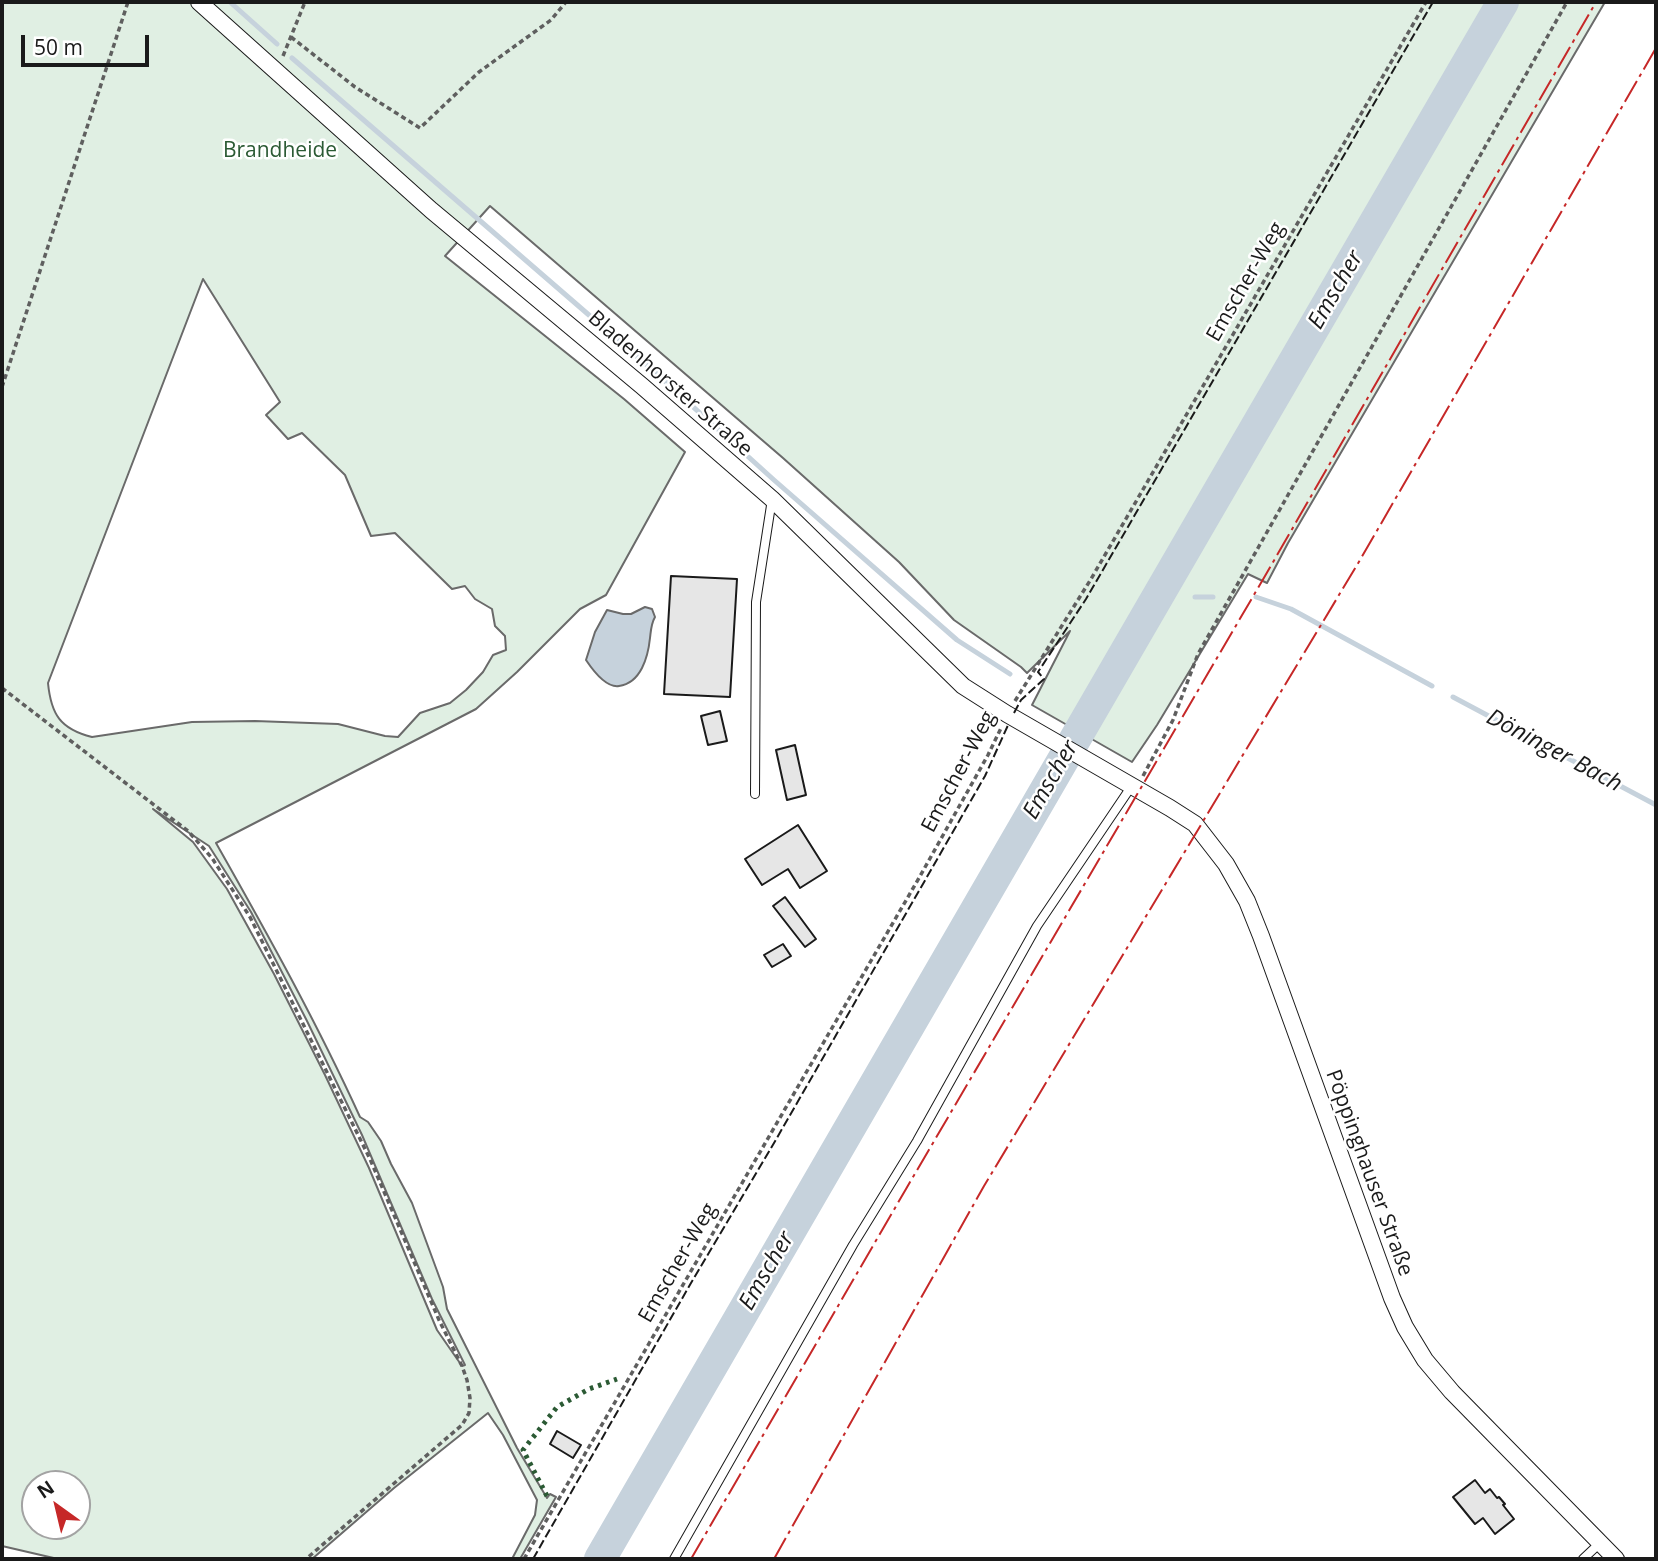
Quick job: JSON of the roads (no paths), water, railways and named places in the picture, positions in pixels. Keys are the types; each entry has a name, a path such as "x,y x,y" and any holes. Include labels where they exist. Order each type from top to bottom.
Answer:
{"street":[{"name":"Bladenhorster Straße","path":"199,2 431,210 642,386 772,499 963,686 1130,786"},
{"name":"Pöppinghauser Straße","path":"1130,786 1195,824 1226,864 1247,901 1392,1298 1405,1327 1425,1360 1452,1392 1616,1559"}],"lane":[{"path":"755,794 756,602 772,499"},
{"path":"674,1559 853,1245 917,1141 1037,926 1130,786"},
{"path":"1583,1559 1600,1543"}],"waterway":[{"path":"230,2 277,44"},
{"name":"Emscher","path":"600,1559 1503,2"},
{"path":"292,58 649,367 957,640 1010,674"},
{"name":"Döninger Bach","path":"1161,590 1172,595"},
{"name":"Döninger Bach","path":"1195,597 1213,597"},
{"name":"Döninger Bach","path":"1256,597 1291,609 1432,686"},
{"name":"Döninger Bach","path":"1453,697 1656,805"},
{"path":"1076,712 1087,718"}],"park label":[{"name":"Brandheide","path":"280,151"}]}
